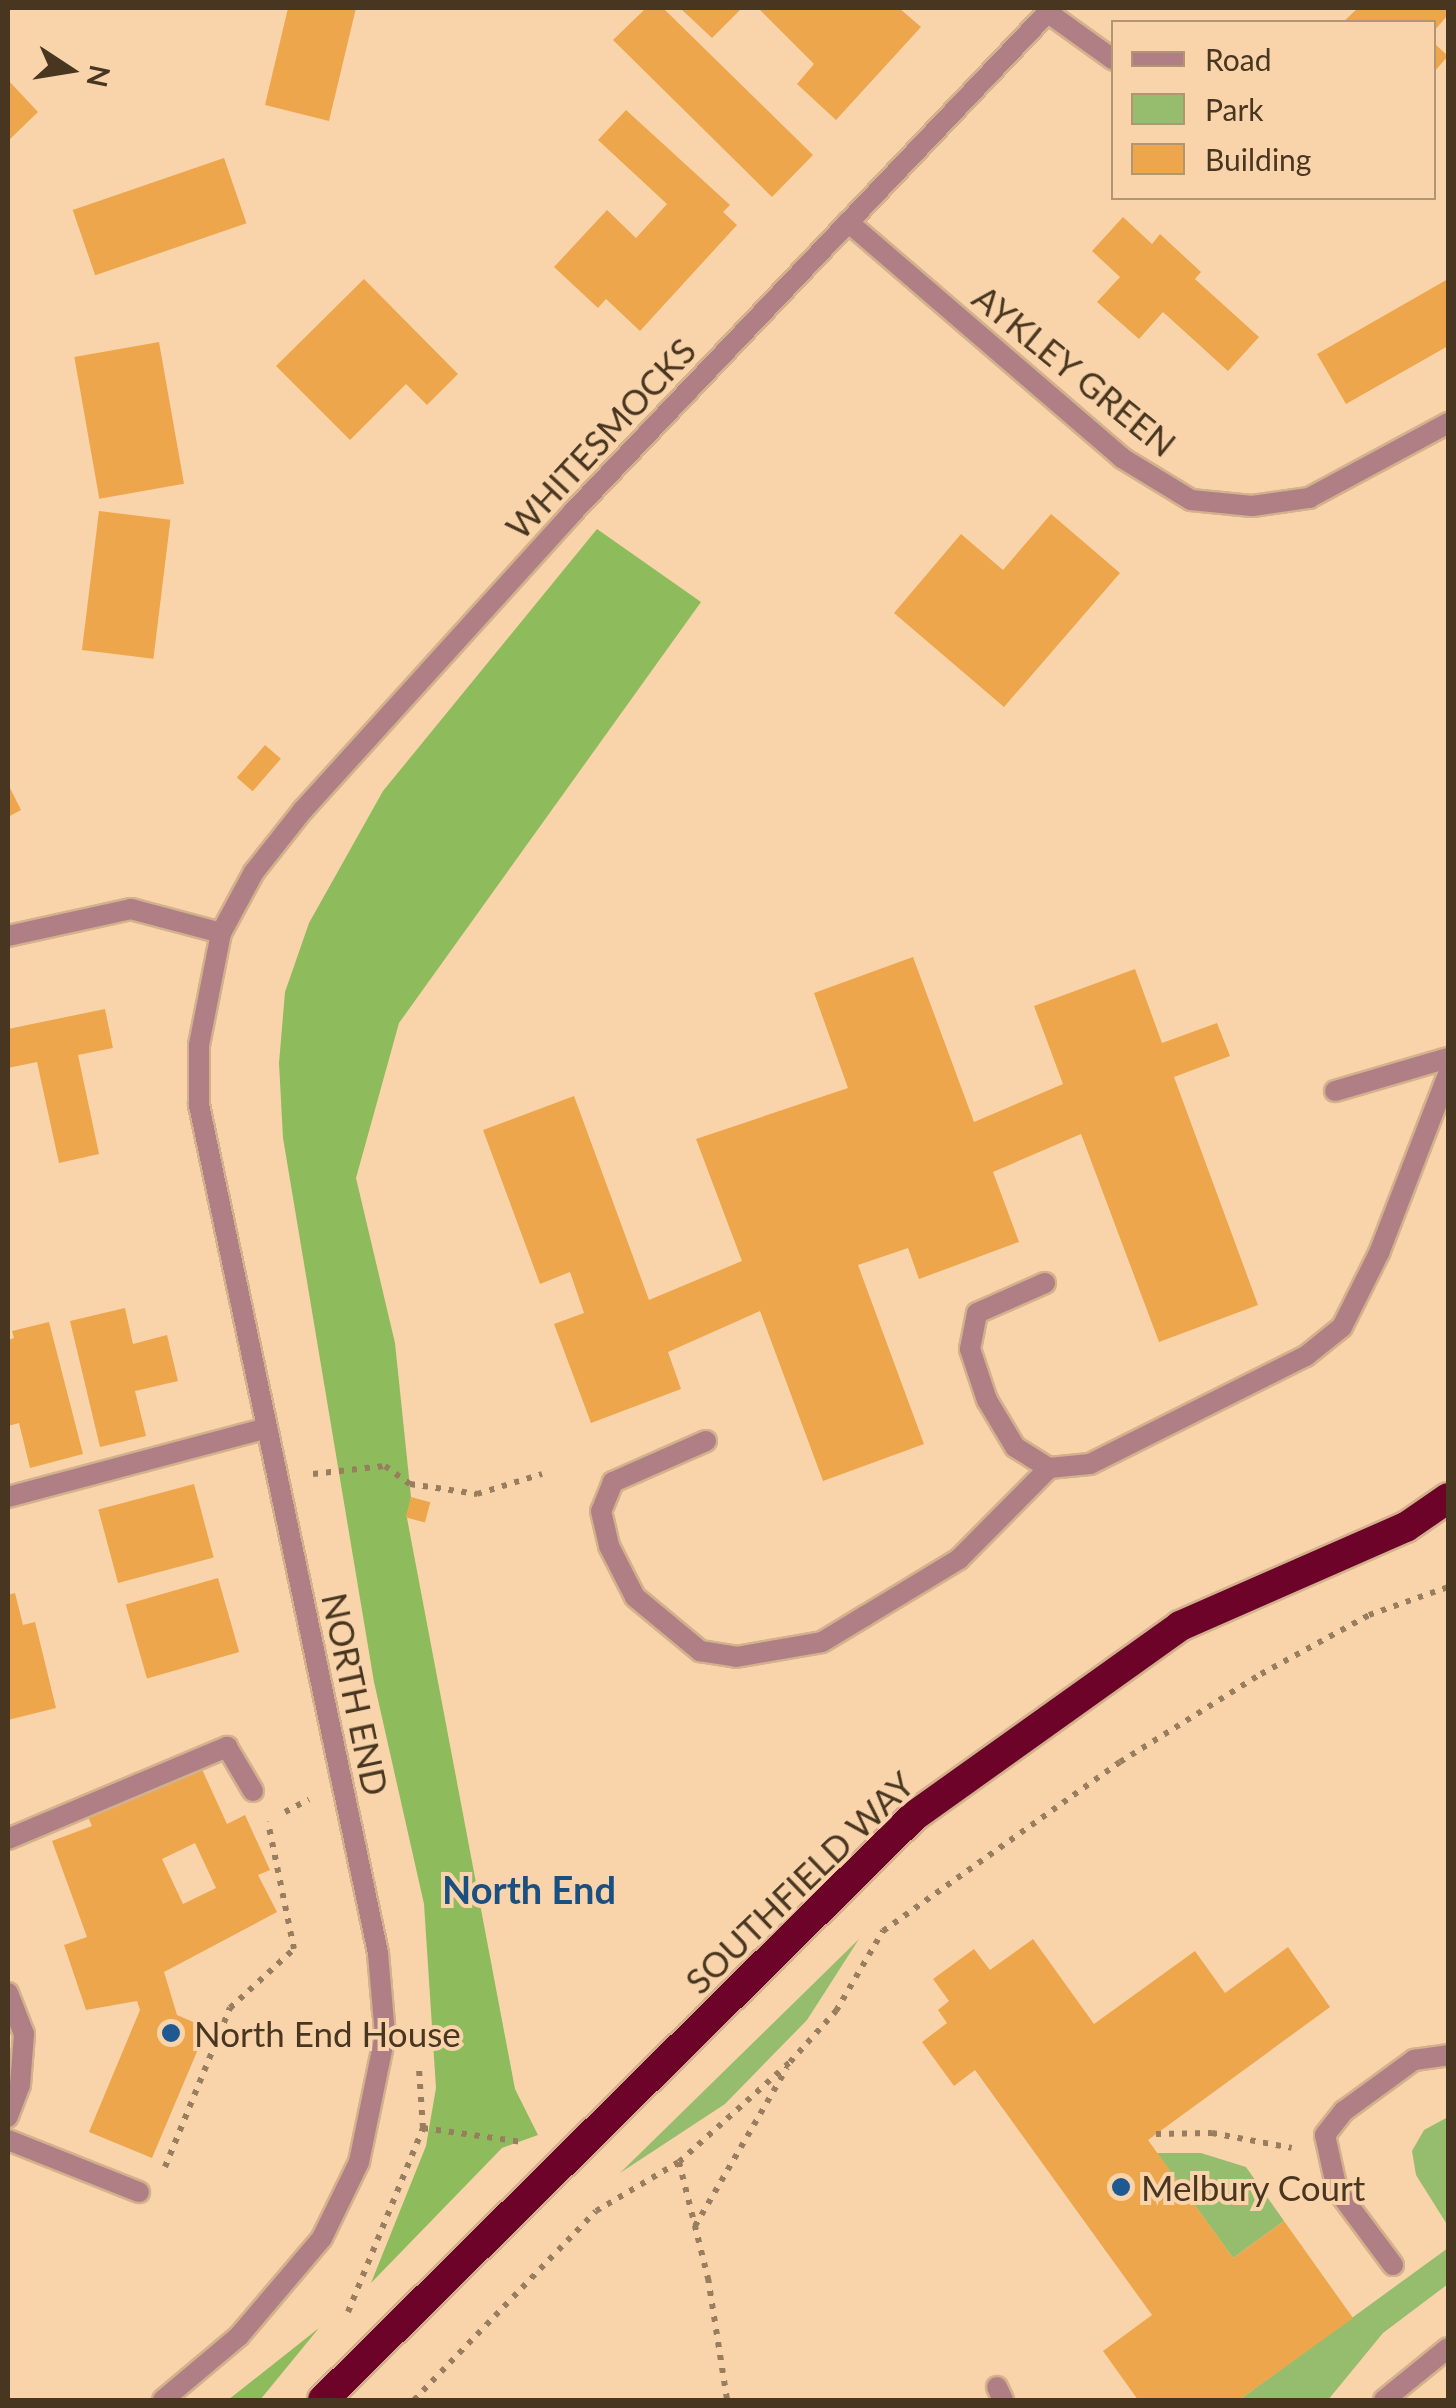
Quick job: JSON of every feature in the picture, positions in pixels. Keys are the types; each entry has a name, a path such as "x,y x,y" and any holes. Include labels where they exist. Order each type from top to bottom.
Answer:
{"highway":[{"name":"SOUTHFIELD WAY","path":"323,2400 914,1816 1180,1626 1406,1527 1448,1498"},
{"name":"SOUTHFIELD WAY","path":"1406,1527 1448,1521"}],"street":[{"path":"1050,10 1111,58"},
{"name":"WHITESMOCKS","path":"221,933 254,872 303,810 1050,10"},
{"name":"AYKLEY GREEN","path":"848,222 1122,458 1191,500 1252,506 1309,498 1448,423"},
{"path":"8,936 131,909 221,933"},
{"name":"NORTH END","path":"163,2400 238,2336 322,2238 359,2162 385,2035 378,1953 199,1105 204,1009 221,933"},
{"path":"1335,1092 1448,1058"},
{"path":"1045,1283 977,1313 970,1350 987,1400 1014,1447 1049,1468 1090,1464 1306,1356 1342,1328 1379,1253 1448,1074"},
{"path":"8,1497 267,1428"},
{"path":"706,1441 613,1482 600,1511 609,1546 635,1597 664,1627 700,1650 736,1656 822,1642 959,1558 1049,1468"},
{"path":"8,1839 227,1747 253,1791"},
{"path":"8,1993 24,2034 20,2085 8,2116"},
{"path":"1393,2266 1337,2190 1325,2135 1344,2111 1414,2060 1448,2054"},
{"path":"8,2140 139,2192"},
{"path":"1384,2400 1448,2348"}],"path":[{"path":"338,1470 385,1466 410,1484 477,1494 542,1474"},
{"path":"414,2400 596,2211 679,2162 790,2062 836,2011 883,1932 966,1870 1261,1674 1369,1614 1448,1587"},
{"path":"139,2192 163,2170 230,2008 294,1949 268,1820 253,1791"},
{"path":"694,2227 790,2062"},
{"path":"423,2128 523,2142"},
{"path":"1156,2134 1212,2133 1327,2157"},
{"path":"679,2162 727,2400"}],"green space":[{"path":"597,529 701,602 399,1023 356,1178 395,1343 411,1497 407,1518 515,2089 538,2135 502,2148 371,2283 426,2146 436,2088 424,1904 374,1682 283,1138 279,1063 285,992 309,923 383,791"},
{"path":"859,1939 807,2020 725,2104 620,2173"},
{"path":"1448,2117 1448,2226 1416,2175 1412,2151 1424,2130"},
{"path":"1157,2153 1201,2153 1246,2167 1284,2221 1233,2258"},
{"path":"1448,2248 1448,2284 1383,2333 1328,2400 1239,2400"},
{"path":"319,2328 260,2400 228,2400"}],"building":[{"path":"288,8 356,8 329,121 265,105"},
{"path":"646,8 663,8 813,155 772,197 613,40"},
{"path":"680,8 742,8 712,38"},
{"path":"758,8 899,8 921,27 836,120 797,84 814,64"},
{"path":"1358,8 1448,8 1448,15 1436,29 1436,20 1345,20"},
{"path":"1436,45 1448,56 1436,70"},
{"path":"8,80 38,112 8,141"},
{"path":"626,110 730,205 723,212 737,225 640,331 606,299 598,308 554,267 607,210 636,238 667,204 598,140"},
{"path":"224,158 246,223 95,275 73,210"},
{"path":"1123,217 1152,244 1160,234 1201,272 1195,279 1259,337 1228,371 1163,312 1139,339 1097,302 1120,277 1092,251"},
{"path":"364,279 458,374 427,405 406,384 350,440 276,366"},
{"path":"1448,279 1448,346 1346,404 1317,354"},
{"path":"159,342 184,484 99,499 74,357"},
{"path":"99,511 170,520 153,659 82,650"},
{"path":"1051,514 1120,573 1004,707 894,613 961,534 1003,570"},
{"path":"265,745 281,759 253,791 237,777"},
{"path":"8,784 21,810 8,817"},
{"path":"913,957 974,1122 1063,1084 1034,1006 1135,969 1162,1043 1217,1023 1230,1056 1174,1077 1258,1305 1159,1342 1081,1134 993,1172 1019,1242 919,1279 908,1248 858,1265 924,1444 823,1481 760,1311 668,1352 681,1389 591,1423 554,1324 584,1313 570,1272 540,1284 483,1130 574,1096 649,1300 742,1261 696,1139 848,1088 814,993"},
{"path":"105,1009 113,1048 78,1055 99,1154 59,1163 37,1062 8,1068 8,1029"},
{"path":"125,1308 133,1344 167,1335 178,1381 135,1391 146,1436 100,1447 70,1321"},
{"path":"49,1322 83,1454 30,1468 19,1423 8,1426 8,1340 14,1338 12,1331"},
{"path":"194,1484 214,1557 118,1583 98,1510"},
{"path":"411,1497 430,1502 425,1522 406,1517"},
{"path":"218,1578 239,1652 147,1678 126,1604"},
{"path":"15,1593 23,1625 35,1622 56,1708 8,1720 8,1595"},
{"name":"North End House","path":"200,1765 227,1824 245,1815 270,1870 258,1875 277,1912 164,1972 177,2015 207,2028 152,2158 89,2132 140,2010 137,2001 86,2010 64,1945 87,1937 52,1841 92,1826 88,1817","holes":["195,1843 216,1888 183,1904 162,1859"]},
{"name":"Melbury Court","path":"1033,1939 1094,2024 1195,1951 1225,1993 1288,1947 1330,2007 1148,2140 1233,2258 1284,2221 1353,2318 1239,2400 1138,2400 1103,2351 1152,2315 975,2070 954,2086 922,2042 947,2023 938,2010 949,2001 933,1979 974,1949 990,1970"}],"place":[{"name":"North End House","path":"171,2033"},
{"name":"Melbury Court","path":"1121,2187"}],"district":[{"name":"North End","path":"529,1890"}]}
